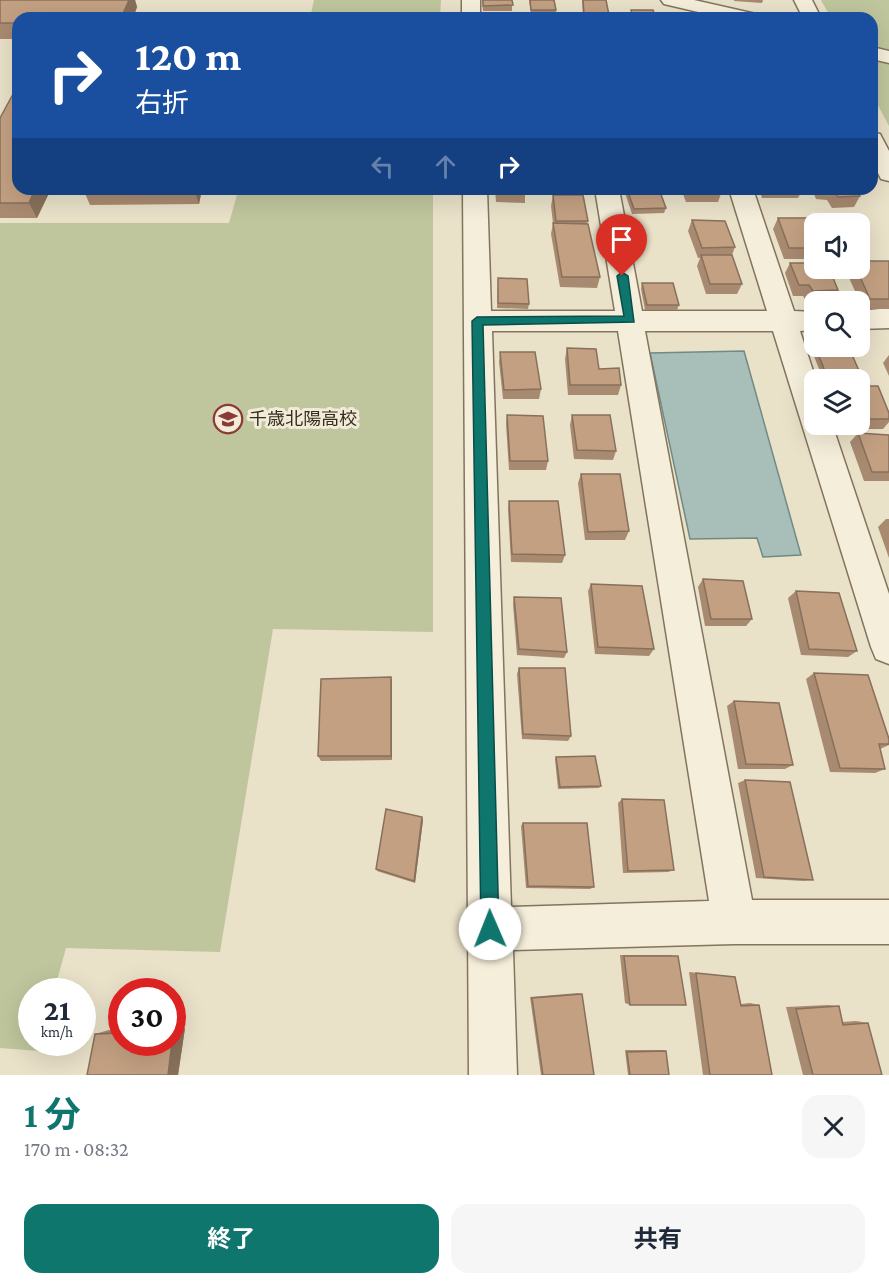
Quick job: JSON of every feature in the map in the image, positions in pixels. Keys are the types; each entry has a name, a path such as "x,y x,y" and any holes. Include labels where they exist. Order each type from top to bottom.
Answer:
{"street":[{"path":"679,5 716,12"},
{"path":"878,151 889,174"},
{"path":"475,195 493,1075"},
{"path":"608,195 734,922"},
{"path":"743,195 804,385"},
{"path":"870,319 889,318"},
{"path":"477,321 804,321"},
{"path":"821,435 889,648"},
{"path":"490,929 734,922 889,922"}],"green space":[{"path":"314,0 441,0 440,12 311,12"},
{"path":"821,0 889,0 889,126 878,105 878,12 828,12"},
{"name":"千歳北陽高校","path":"237,195 433,195 433,632 273,629 220,952 66,948 58,978 18,978 18,1049 0,1048 0,223 229,223"}],"water":[{"path":"744,351 801,555 763,557 757,538 690,539 650,353"}],"building":[{"path":"0,0 129,0 124,12 12,12 12,23 0,23"},
{"path":"483,0 512,0 513,5 483,6"},
{"path":"530,0 554,0 556,10 531,10"},
{"path":"583,0 606,0 608,12 584,12"},
{"path":"631,10 653,10 654,12 632,12"},
{"path":"12,96 12,195 32,195 29,203 0,203 0,118"},
{"path":"553,195 583,195 588,221 556,221"},
{"path":"629,195 661,195 666,208 634,209"},
{"path":"836,195 860,196 838,197"},
{"path":"778,218 804,218 804,248 789,248"},
{"path":"692,220 725,221 735,247 702,248"},
{"path":"553,223 588,224 600,277 562,277"},
{"path":"701,255 732,255 742,284 710,284"},
{"path":"870,261 889,261 889,299 870,299 870,291 866,291 861,279 870,279"},
{"path":"790,263 804,263 804,279 834,279 838,290 813,291 809,285 799,285"},
{"path":"498,278 527,279 529,304 498,303"},
{"path":"642,283 673,283 679,305 647,305"},
{"path":"567,348 596,349 599,369 619,368 621,385 570,385"},
{"path":"500,352 535,352 541,389 504,390"},
{"path":"819,357 853,357 858,369 824,369"},
{"path":"870,386 878,386 889,413 889,419 870,419"},
{"path":"507,415 543,416 548,461 510,461"},
{"path":"572,415 610,415 616,451 577,450"},
{"path":"859,435 889,435 889,472 872,472"},
{"path":"581,474 620,474 629,531 588,532"},
{"path":"509,501 558,501 565,555 512,554"},
{"path":"703,579 743,581 752,619 711,619"},
{"path":"591,584 642,586 654,649 598,647"},
{"path":"796,591 839,593 857,651 809,649"},
{"path":"514,597 561,598 567,652 519,649"},
{"path":"519,668 565,668 571,736 523,734"},
{"path":"814,673 868,675 889,739 889,744 879,744 885,769 840,768"},
{"path":"391,677 391,756 318,756 321,679"},
{"path":"734,701 779,703 793,765 746,764"},
{"path":"595,756 601,786 560,787 556,757"},
{"path":"745,780 790,782 813,880 764,877"},
{"path":"622,799 664,800 674,870 628,871"},
{"path":"386,809 422,817 414,881 376,869"},
{"path":"523,823 587,823 594,887 528,886"},
{"path":"624,956 678,956 686,1005 630,1005"},
{"path":"696,973 735,977 741,1006 759,1005 772,1075 710,1075"},
{"path":"582,994 594,1075 543,1075 532,998"},
{"path":"839,1006 843,1025 868,1023 882,1075 813,1075 796,1009"},
{"path":"96,1034 108,1034 108,1056 170,1056 168,1075 87,1075 91,1056 96,1056"},
{"path":"666,1051 669,1075 630,1075 627,1052"}],"place":[{"name":"千歳北陽高校","path":"228,419"}],"route":[{"path":"490,929 477,321 630,320 622,276"}]}
